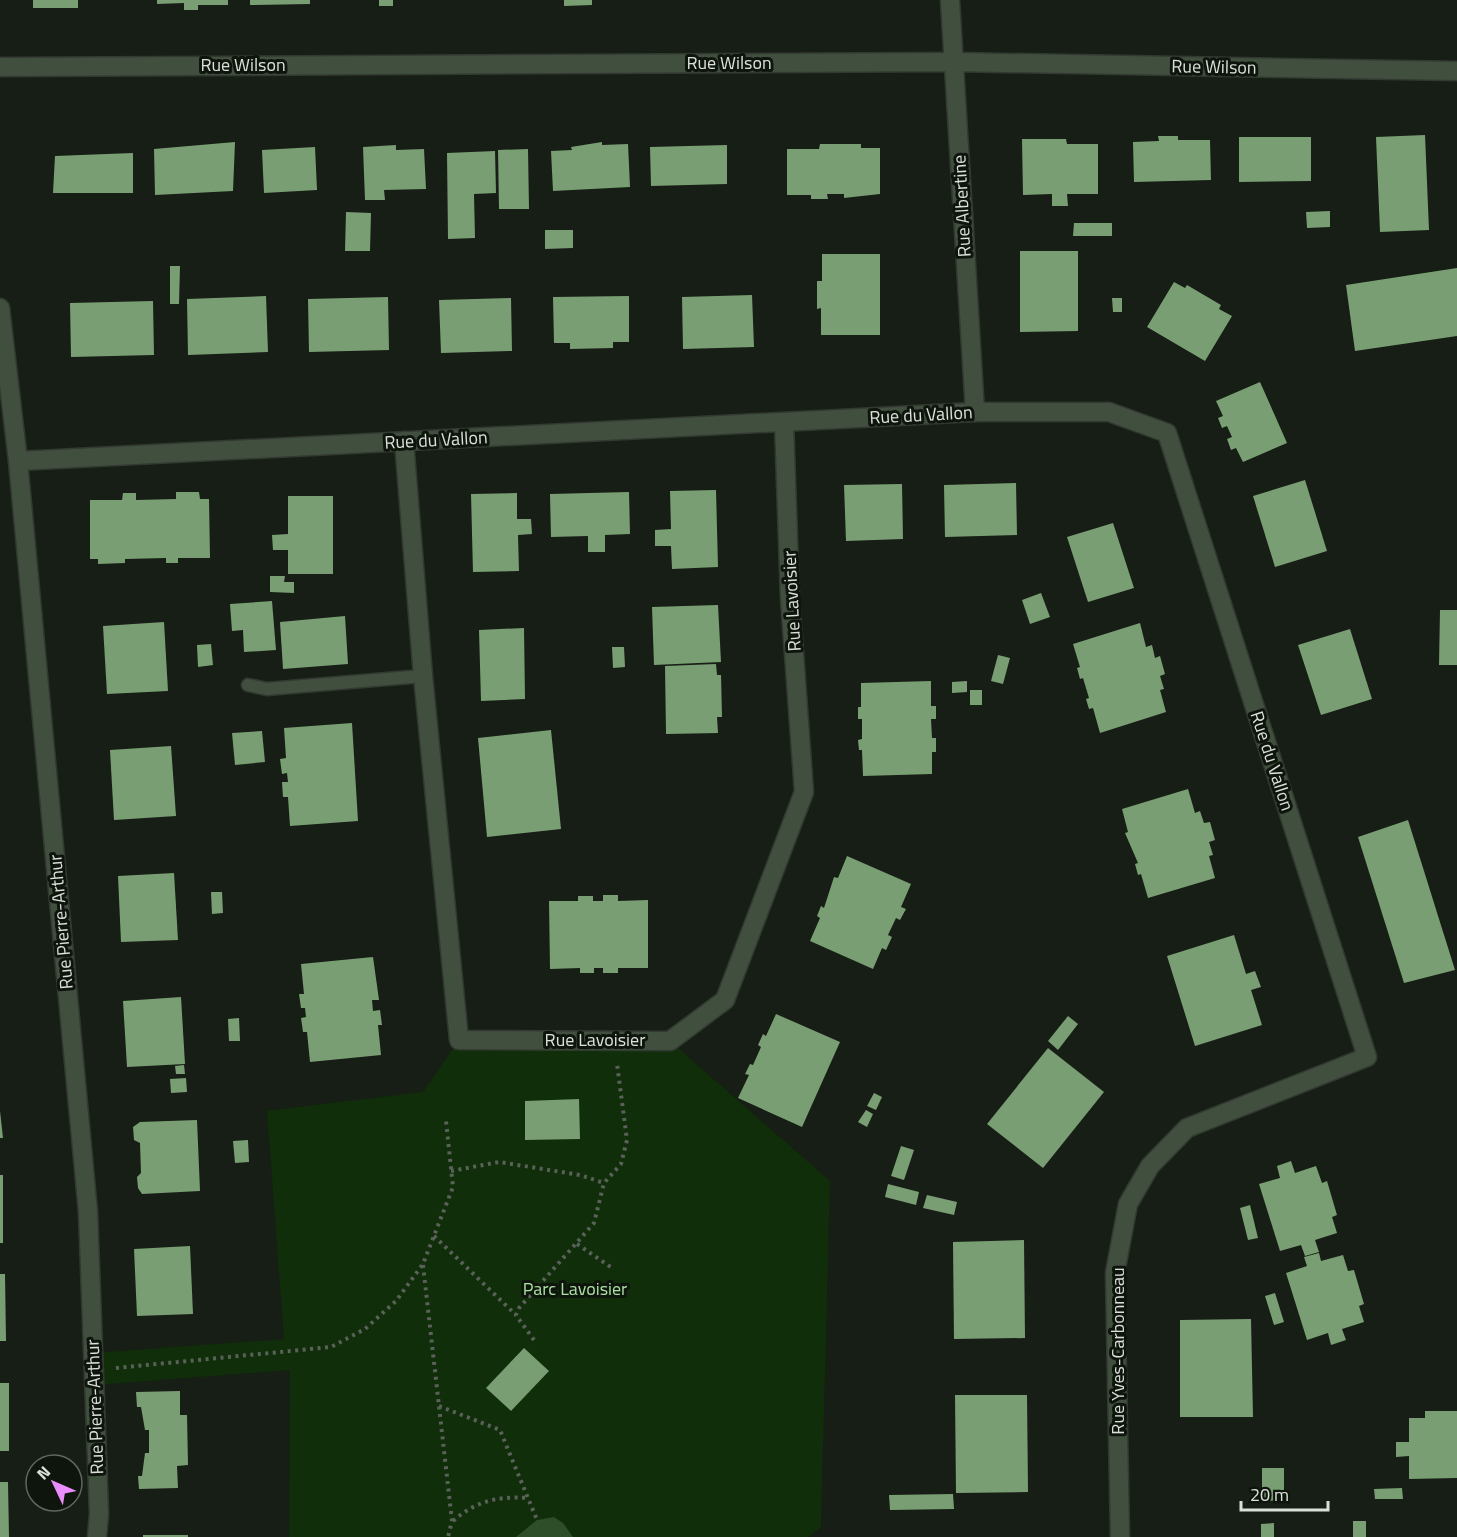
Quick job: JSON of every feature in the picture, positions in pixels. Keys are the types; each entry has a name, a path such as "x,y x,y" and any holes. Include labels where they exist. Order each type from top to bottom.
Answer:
{"street":[{"name":"Rue Albertine","path":"950,0 975,412"},
{"name":"Rue Wilson","path":"0,67 954,62 1457,71"},
{"name":"Rue Pierre-Arthur","path":"0,308 18,460 88,1212 99,1514 97,1537"},
{"name":"Rue du Vallon","path":"18,460 975,412 1109,412 1167,433 1367,1057"},
{"name":"Rue Lavoisier","path":"404,441 423,676 459,1040 670,1041 725,1000 804,792 790,598 784,422"},
{"name":"Rue Yves-Carbonneau","path":"1120,1537 1114,1273 1128,1204 1150,1166 1186,1128 1367,1057"}],"lane":[{"path":"249,685 267,689 423,676"}],"path":[{"path":"516,1315 519,1308 578,1244 594,1223 604,1183 621,1164 627,1140 614,1040"},
{"path":"94,1370 331,1347 373,1322 396,1301 423,1264 453,1187 446,1121"},
{"path":"451,1171 499,1162 580,1175 604,1183"},
{"path":"434,1236 516,1315 534,1340"},
{"path":"578,1244 612,1268"},
{"path":"423,1264 452,1521 448,1537"},
{"path":"439,1406 501,1430 537,1520"},
{"path":"452,1521 468,1508 488,1498 528,1498"}],"green space":[{"name":"Parc Lavoisier","path":"459,1040 670,1041 830,1181 821,1527 808,1537 289,1537 290,1370 95,1385 94,1353 284,1339 267,1111 423,1092"}],"shaded area":[{"path":"554,1517 563,1523 573,1537 516,1537 537,1520"}],"building":[{"path":"33,0 78,0 78,8 33,8"},
{"path":"157,0 228,0 228,5 198,5 198,10 184,10 184,3 157,4"},
{"path":"250,0 310,0 310,4 250,5"},
{"path":"379,0 393,0 393,6 379,6"},
{"path":"564,0 592,0 592,5 564,6"},
{"path":"1425,135 1429,230 1380,232 1376,137"},
{"path":"1158,136 1178,136 1178,140 1210,140 1211,180 1134,182 1133,142 1159,141"},
{"path":"1239,137 1311,137 1311,181 1239,182"},
{"path":"1022,139 1066,139 1067,144 1098,144 1098,194 1067,194 1068,206 1052,206 1052,194 1023,195"},
{"path":"235,142 233,191 155,195 154,149"},
{"path":"602,142 602,145 628,144 630,187 553,191 551,151 572,150 571,147"},
{"path":"820,144 861,144 861,148 880,148 880,194 844,198 844,194 827,194 828,199 811,199 811,195 787,195 787,149 819,149"},
{"path":"396,145 396,150 424,149 426,189 384,190 385,200 365,200 363,147"},
{"path":"727,145 727,184 651,186 650,147"},
{"path":"315,147 317,190 264,193 262,150"},
{"path":"528,149 529,209 499,209 498,150"},
{"path":"495,151 496,193 474,194 475,238 448,239 447,153"},
{"path":"133,153 133,193 53,193 55,156"},
{"path":"1330,211 1330,227 1307,228 1306,212"},
{"path":"346,212 371,213 370,251 345,251"},
{"path":"1074,223 1112,223 1112,236 1073,236"},
{"path":"545,230 573,230 573,248 545,249"},
{"path":"1020,251 1078,251 1078,331 1020,332"},
{"path":"822,254 880,254 880,335 821,335 821,308 817,309 817,281 822,281"},
{"path":"170,266 180,266 179,304 170,304"},
{"path":"1457,268 1457,336 1355,351 1346,285"},
{"path":"1174,282 1185,288 1187,285 1221,305 1219,309 1232,316 1205,361 1147,327"},
{"path":"752,295 754,347 683,349 682,297"},
{"path":"266,296 268,352 188,355 187,299"},
{"path":"629,296 629,342 613,342 613,348 570,349 570,343 554,343 553,297"},
{"path":"388,297 389,350 309,352 308,299"},
{"path":"511,298 512,351 441,353 439,300"},
{"path":"1112,298 1122,298 1122,312 1113,312"},
{"path":"153,301 154,355 71,357 70,303"},
{"path":"1260,382 1287,443 1243,462 1236,448 1231,450 1227,439 1232,437 1227,426 1222,428 1218,418 1223,416 1216,401"},
{"path":"1305,480 1327,551 1275,567 1253,496"},
{"path":"1016,483 1017,535 945,537 944,485"},
{"path":"902,484 903,539 846,541 844,485"},
{"path":"716,490 718,567 672,569 671,546 655,546 655,530 671,529 670,491"},
{"path":"176,492 199,492 200,499 209,499 210,558 178,558 178,563 166,563 166,558 125,559 125,563 98,564 98,559 90,559 90,500 122,500 123,493 136,493 136,500 176,499"},
{"path":"629,492 630,534 605,535 605,552 588,552 588,536 551,537 550,494"},
{"path":"517,493 517,519 531,519 532,534 518,535 519,571 473,572 471,494"},
{"path":"288,496 333,496 333,574 288,574 288,550 273,550 272,535 288,534"},
{"path":"1113,523 1134,588 1088,602 1067,537"},
{"path":"270,576 285,576 284,582 294,582 294,593 270,592"},
{"path":"1041,593 1050,617 1030,624 1022,600"},
{"path":"272,601 276,650 244,652 243,630 232,631 230,604"},
{"path":"718,605 721,662 654,665 652,607"},
{"path":"1440,610 1457,610 1457,665 1439,665"},
{"path":"345,616 348,664 283,669 280,622"},
{"path":"164,622 168,691 107,694 103,626"},
{"path":"1140,623 1146,647 1152,645 1155,658 1160,656 1165,674 1160,676 1164,689 1160,690 1166,712 1100,733 1093,708 1089,709 1086,699 1089,698 1083,678 1080,679 1077,668 1080,667 1073,644"},
{"path":"524,628 525,699 481,701 479,630"},
{"path":"1350,629 1372,699 1321,715 1298,645"},
{"path":"211,644 213,665 198,667 197,645"},
{"path":"612,647 624,647 625,667 613,668"},
{"path":"998,655 1010,658 1003,684 991,681"},
{"path":"716,664 717,675 721,675 722,717 717,717 718,733 666,734 665,666"},
{"path":"931,681 931,706 936,706 936,719 931,719 932,738 936,738 936,752 932,752 932,774 863,776 862,750 859,750 858,740 862,739 862,719 858,719 858,707 861,707 861,683"},
{"path":"967,681 967,692 952,693 952,682"},
{"path":"970,690 982,690 982,705 970,705"},
{"path":"352,723 358,821 290,826 288,797 283,797 282,782 288,782 287,773 282,774 280,759 286,758 284,728"},
{"path":"551,730 561,829 487,837 478,738"},
{"path":"262,731 265,762 235,765 232,733"},
{"path":"171,746 176,816 114,820 110,750"},
{"path":"1188,789 1195,813 1200,811 1204,823 1210,822 1215,840 1209,842 1213,855 1209,856 1215,878 1148,898 1141,874 1138,875 1135,864 1138,863 1125,833 1128,832 1122,809"},
{"path":"1408,820 1455,970 1404,983 1358,837"},
{"path":"847,856 911,884 901,907 906,909 900,920 896,918 888,935 892,937 886,950 882,948 873,969 810,941 820,918 817,916 821,906 824,908 834,877 838,878"},
{"path":"174,873 178,940 121,942 118,876"},
{"path":"211,892 222,892 223,913 212,914"},
{"path":"603,895 618,895 618,901 648,900 648,968 618,968 618,973 603,973 603,968 594,968 594,973 580,973 580,968 550,969 549,901 578,901 578,896 593,896 593,901 603,901"},
{"path":"1234,935 1246,974 1255,971 1261,987 1251,990 1262,1025 1195,1046 1167,956"},
{"path":"373,957 379,1000 372,1000 373,1011 380,1010 382,1025 378,1025 381,1055 310,1062 307,1032 303,1032 301,1018 306,1017 305,1008 301,1008 299,994 304,994 301,964"},
{"path":"181,997 185,1064 127,1067 123,1001"},
{"path":"776,1014 840,1042 802,1127 738,1098 749,1075 745,1074 750,1064 753,1065 761,1047 758,1045 763,1034 766,1036"},
{"path":"1068,1016 1078,1024 1058,1050 1048,1041"},
{"path":"239,1018 240,1041 229,1041 228,1019"},
{"path":"1048,1048 1104,1092 1043,1168 987,1124"},
{"path":"184,1065 185,1074 176,1074 175,1066"},
{"path":"186,1078 187,1092 171,1093 170,1079"},
{"path":"874,1093 882,1097 876,1110 867,1106"},
{"path":"579,1099 580,1139 525,1140 525,1101"},
{"path":"866,1110 873,1114 867,1127 858,1122"},
{"path":"0,1111 3,1138 0,1138"},
{"path":"197,1120 200,1191 142,1194 138,1188 137,1177 141,1173 140,1143 134,1140 133,1127 140,1122"},
{"path":"248,1140 249,1162 235,1163 233,1141"},
{"path":"901,1146 914,1150 904,1180 891,1176"},
{"path":"1291,1161 1295,1173 1316,1166 1322,1183 1327,1181 1337,1215 1332,1217 1337,1233 1315,1240 1319,1252 1305,1256 1301,1245 1280,1251 1259,1184 1280,1178 1277,1166"},
{"path":"0,1175 3,1175 3,1243 0,1243"},
{"path":"888,1184 919,1192 916,1205 885,1197"},
{"path":"927,1195 957,1202 954,1215 923,1208"},
{"path":"1250,1205 1258,1238 1248,1240 1240,1208"},
{"path":"1024,1240 1025,1338 954,1339 953,1242"},
{"path":"190,1246 193,1314 137,1316 134,1249"},
{"path":"1319,1253 1321,1261 1343,1255 1348,1271 1354,1270 1364,1304 1359,1306 1364,1322 1342,1329 1346,1340 1331,1345 1328,1333 1307,1340 1286,1273 1307,1266 1304,1257"},
{"path":"0,1274 5,1274 6,1341 0,1341"},
{"path":"1275,1293 1284,1322 1274,1325 1265,1296"},
{"path":"1251,1319 1253,1417 1180,1417 1180,1320"},
{"path":"524,1348 549,1371 511,1411 486,1388"},
{"path":"0,1383 9,1383 9,1451 0,1451"},
{"path":"180,1391 180,1415 187,1415 188,1465 177,1466 178,1488 139,1489 138,1476 142,1476 145,1453 149,1453 149,1430 145,1430 141,1407 137,1407 136,1392"},
{"path":"955,1395 1027,1395 1028,1492 956,1493"},
{"path":"1425,1411 1457,1411 1457,1478 1409,1479 1409,1456 1396,1457 1396,1442 1409,1442 1409,1418 1425,1418"},
{"path":"1262,1468 1284,1468 1284,1500 1262,1501"},
{"path":"0,1482 8,1482 9,1537 0,1537"},
{"path":"1402,1488 1403,1499 1375,1499 1374,1489"},
{"path":"953,1494 954,1509 890,1510 889,1495"},
{"path":"1353,1521 1366,1521 1366,1537 1353,1537"},
{"path":"1274,1523 1274,1537 1261,1537 1261,1524"},
{"path":"143,1535 188,1535 188,1537 143,1537"}]}
